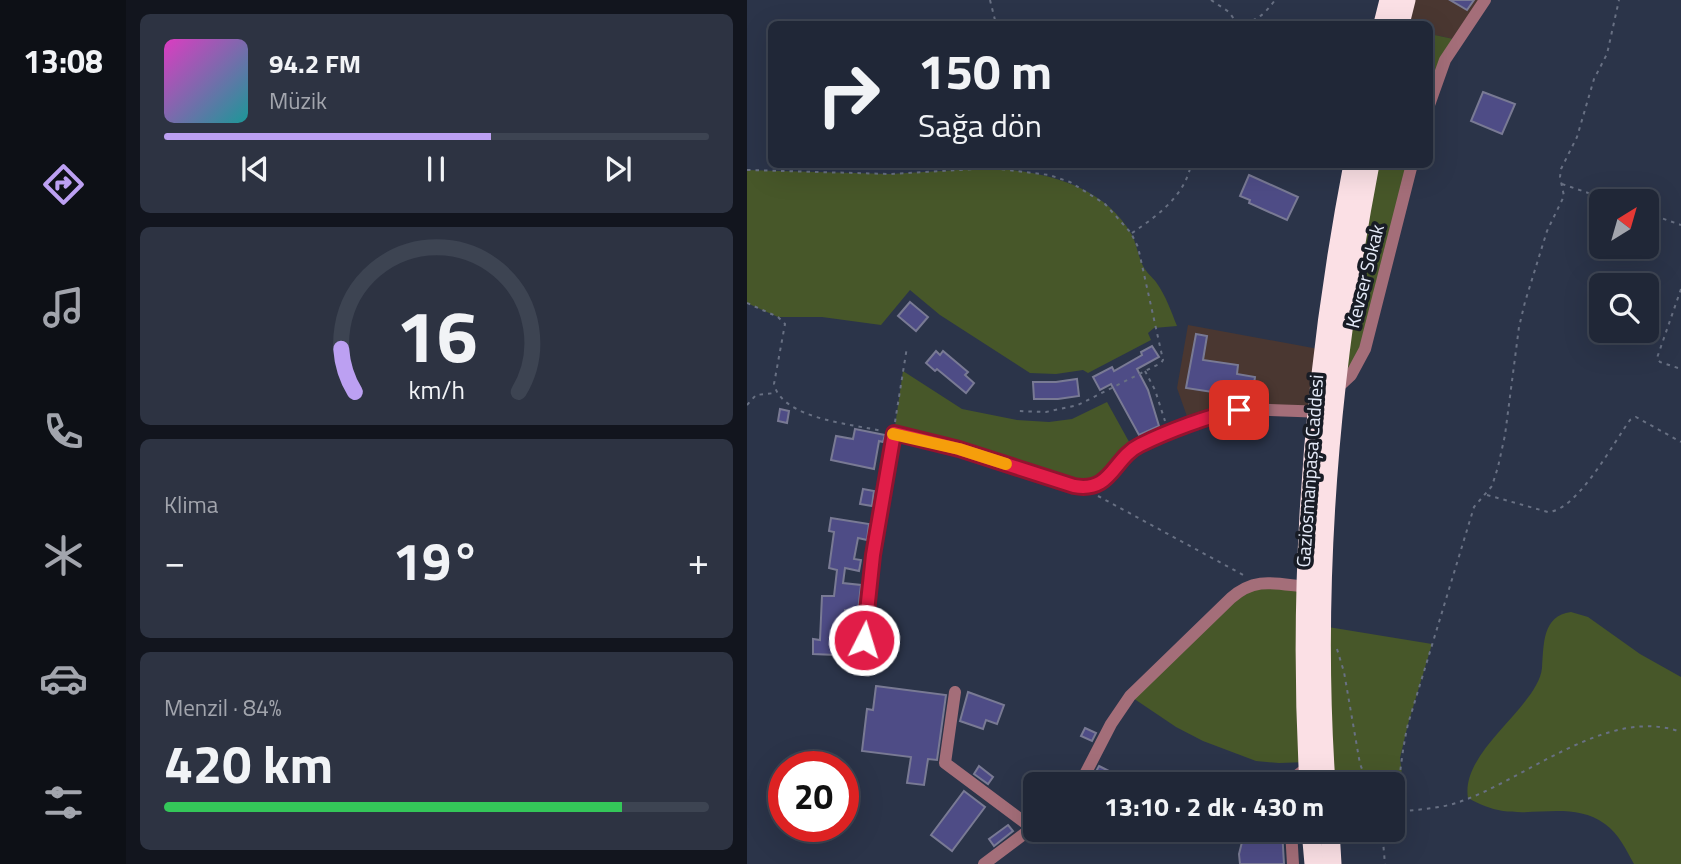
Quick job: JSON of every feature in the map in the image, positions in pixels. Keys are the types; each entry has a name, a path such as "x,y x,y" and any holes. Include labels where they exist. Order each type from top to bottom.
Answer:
{"highway":[{"path":"1384,21 1389,0"},
{"path":"1401,21 1406,0"},
{"name":"Gaziosmanpaşa Caddesi","path":"1295,772 1317,412 1333,283 1352,168"},
{"name":"Gaziosmanpaşa Caddesi","path":"1326,772 1322,632 1326,516 1336,389 1347,299 1369,168"},
{"path":"1312,842 1314,864"},
{"path":"1331,842 1332,864"}],"street":[{"path":"1433,94 1445,60 1485,0"},
{"name":"Kevser Sokak","path":"1336,389 1356,368 1365,349 1411,168"},
{"path":"864,640 873,555 894,433 959,449 1082,487 1098,485 1133,449 1220,414 1239,410 1317,412"},
{"path":"1086,772 1111,724 1130,696 1231,598 1249,585 1258,583 1307,587"},
{"path":"955,692 945,763 1023,819"},
{"path":"984,864 1023,835"},
{"path":"1292,842 1293,864"}],"path":[{"path":"990,0 995,21"},
{"path":"1211,0 1229,12 1234,21"},
{"path":"1253,21 1268,10 1275,0"},
{"path":"1401,772 1400,758 1408,724 1474,507 1492,486 1498,467 1525,302 1547,230 1564,196 1561,169 1577,137 1594,79 1607,54 1619,0"},
{"path":"1131,233 1166,208 1177,195 1191,168"},
{"path":"747,170 890,174 1015,170 1049,175 1070,182 1089,193 1120,218 1138,247 1154,328 1163,357 1161,363 1078,405 1046,412 1017,411"},
{"path":"1561,184 1589,193"},
{"path":"1659,217 1681,225"},
{"path":"1681,289 1657,358 1660,362 1681,369"},
{"path":"747,303 778,317 785,324 776,369 776,393 786,403 803,412 894,433 907,347"},
{"path":"1144,370 1155,390 1168,434"},
{"path":"747,405 756,395 776,393"},
{"path":"1485,495 1555,512 1564,507 1594,475 1630,420 1636,417 1681,442"},
{"path":"1082,487 1258,583"},
{"path":"1322,632 1338,650 1363,772"},
{"path":"1405,810 1457,803 1592,738 1620,729 1666,727 1681,732"},
{"path":"1383,842 1385,864"}],"shaded area":[{"path":"1406,0 1485,0 1458,40 1433,35 1433,21 1401,21"},
{"path":"1188,325 1324,350 1317,412 1239,410 1190,425 1177,388"}],"green space":[{"path":"1433,35 1458,40 1433,98"},
{"path":"992,168 1032,173 1071,184 1089,192 1105,204 1120,218 1132,235 1143,266 1163,293 1177,326 1154,328 1148,333 1151,340 1088,373 1083,370 1056,374 1030,373 940,315 910,290 881,325 822,317 778,317 747,303 747,170 890,174"},
{"path":"1370,168 1411,168 1365,349 1336,389"},
{"path":"903,371 962,409 1017,420 1049,422 1072,419 1107,402 1133,449 1090,487 894,433"},
{"path":"1307,587 1308,762 1256,761 1203,741 1176,727 1130,696 1240,590"},
{"path":"1571,612 1588,617 1640,654 1681,677 1681,864 1634,864 1622,842 1610,828 1581,813 1503,811 1468,798 1469,781 1476,763 1537,683 1542,668 1546,632 1555,619"},
{"path":"1322,626 1432,644 1408,724 1400,758 1402,772 1331,772 1325,767"}],"building":[{"path":"1450,0 1474,0 1467,10"},
{"path":"1483,92 1515,104 1502,134 1471,121"},
{"path":"1249,175 1298,197 1287,220 1249,203 1250,200 1240,196"},
{"path":"910,302 928,317 916,331 898,316"},
{"path":"1196,334 1207,336 1203,360 1238,365 1237,374 1255,377 1252,398 1186,388"},
{"path":"1152,346 1159,357 1137,369 1148,390 1159,426 1139,435 1111,384 1100,390 1093,377 1112,367 1114,371"},
{"path":"936,351 940,355 943,351 968,372 965,375 974,383 966,393 926,363"},
{"path":"1077,379 1079,396 1034,399 1033,382"},
{"path":"780,409 789,411 787,423 778,421"},
{"path":"855,429 885,435 883,442 879,441 874,469 831,460 836,436 853,439"},
{"path":"863,489 874,491 872,506 860,504"},
{"path":"831,518 869,524 867,540 858,538 854,559 861,560 859,571 845,568 843,583 861,585 858,611 845,610 843,641 856,641 860,647 859,656 813,654 813,639 820,640 822,596 834,596 837,570 829,568 834,532 829,531"},
{"path":"876,686 946,695 937,760 928,759 924,785 907,783 911,757 862,751 867,709 873,710"},
{"path":"968,692 1004,705 997,724 986,720 983,729 960,721"},
{"path":"1085,728 1096,733 1092,741 1081,736"},
{"path":"979,766 993,777 988,784 974,774"},
{"path":"1099,766 1109,771 1109,772 1096,772"},
{"path":"964,791 985,807 952,851 931,835"},
{"path":"1008,825 1013,831 994,846 989,839"},
{"path":"1242,842 1283,842 1284,864 1240,864"}],"slow traffic":[{"path":"893,434 959,449 1006,464"}],"route":[{"path":"864,640 873,555 894,433 959,449 1074,486 1091,487 1110,475 1126,455 1141,444 1220,414 1239,410"}]}
